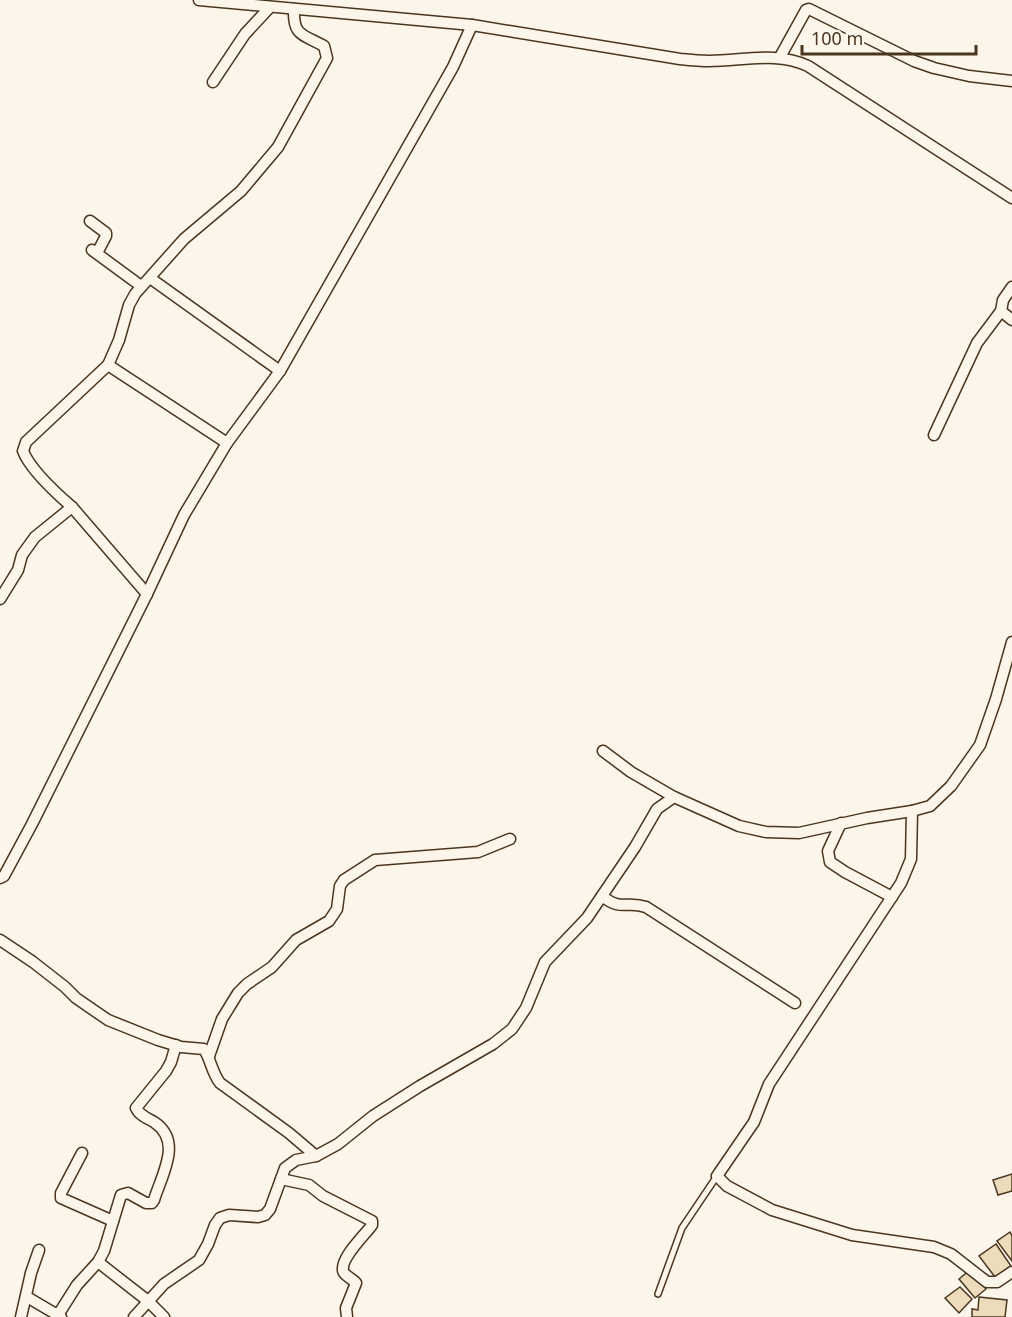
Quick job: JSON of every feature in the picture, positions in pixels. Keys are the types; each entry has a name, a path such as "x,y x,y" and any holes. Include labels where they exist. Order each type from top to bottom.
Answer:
{"street":[{"path":"199,0 472,25 681,59 709,61 780,57 795,60 808,66 1012,198"},
{"path":"780,57 811,5 914,61 934,69 1012,81"},
{"path":"213,81 245,34 270,7"},
{"path":"147,594 72,507 26,460 23,451 26,442 108,365 119,340 129,304 141,286 184,239 241,191 278,147 327,58 324,46 296,29 294,9"},
{"path":"0,878 4,876 32,824 184,515 227,443 280,371 453,67 472,25"},
{"path":"90,221 106,233 94,251 141,286"},
{"path":"150,278 280,371"},
{"path":"934,435 977,343 1000,311 1003,300 1012,286"},
{"path":"1000,311 1012,320"},
{"path":"108,365 227,443"},
{"path":"0,599 18,570 22,555 36,537 72,507"},
{"path":"603,751 631,772 674,797 739,826 766,832 799,832 912,811 930,806 951,786 980,745 1012,642"},
{"path":"134,1317 164,1284 199,1260 220,1218 229,1215 258,1217 265,1215 270,1209 285,1168 296,1160 316,1156 338,1144 373,1116 493,1044 512,1029 526,1008 545,962 587,918 635,847 657,809 674,797"},
{"path":"912,811 911,859 901,883 769,1084 754,1122 717,1176 727,1186 772,1210 852,1235 934,1247 951,1254 987,1282 997,1282 1012,1272"},
{"path":"841,824 828,851 830,862 892,897"},
{"path":"208,1056 222,1019 238,993 272,967 296,940 329,921 337,909 340,886 344,880 375,860 478,852 510,839"},
{"path":"602,896 617,906 637,904 646,907 795,1003"},
{"path":"0,940 19,951 76,998 108,1020 158,1040 204,1049 214,1075 220,1083 289,1133 316,1156"},
{"path":"27,1297 60,1316 77,1285 98,1262 107,1245 123,1193 128,1192 146,1203 152,1203 154,1200 169,1153 170,1142 160,1126 139,1113 136,1107 166,1071 176,1045"},
{"path":"82,1153 61,1193 61,1198 113,1221"},
{"path":"281,1179 309,1185 323,1196 372,1221 372,1226 349,1253 343,1267 344,1273 356,1283 346,1308 346,1317"},
{"path":"21,1317 39,1250"},
{"path":"98,1262 148,1301 164,1317"}],"lane":[{"path":"658,1294 682,1228 717,1176"}],"building":[{"path":"1012,1174 1012,1191 998,1195 993,1180"},
{"path":"1010,1232 1012,1236 1012,1261 997,1241"},
{"path":"996,1244 1011,1266 995,1277 979,1256"},
{"path":"970,1270 986,1289 975,1298 959,1279"},
{"path":"960,1287 972,1299 959,1313 945,1298"},
{"path":"979,1297 1007,1300 1005,1317 972,1317 972,1309 978,1310"}]}
